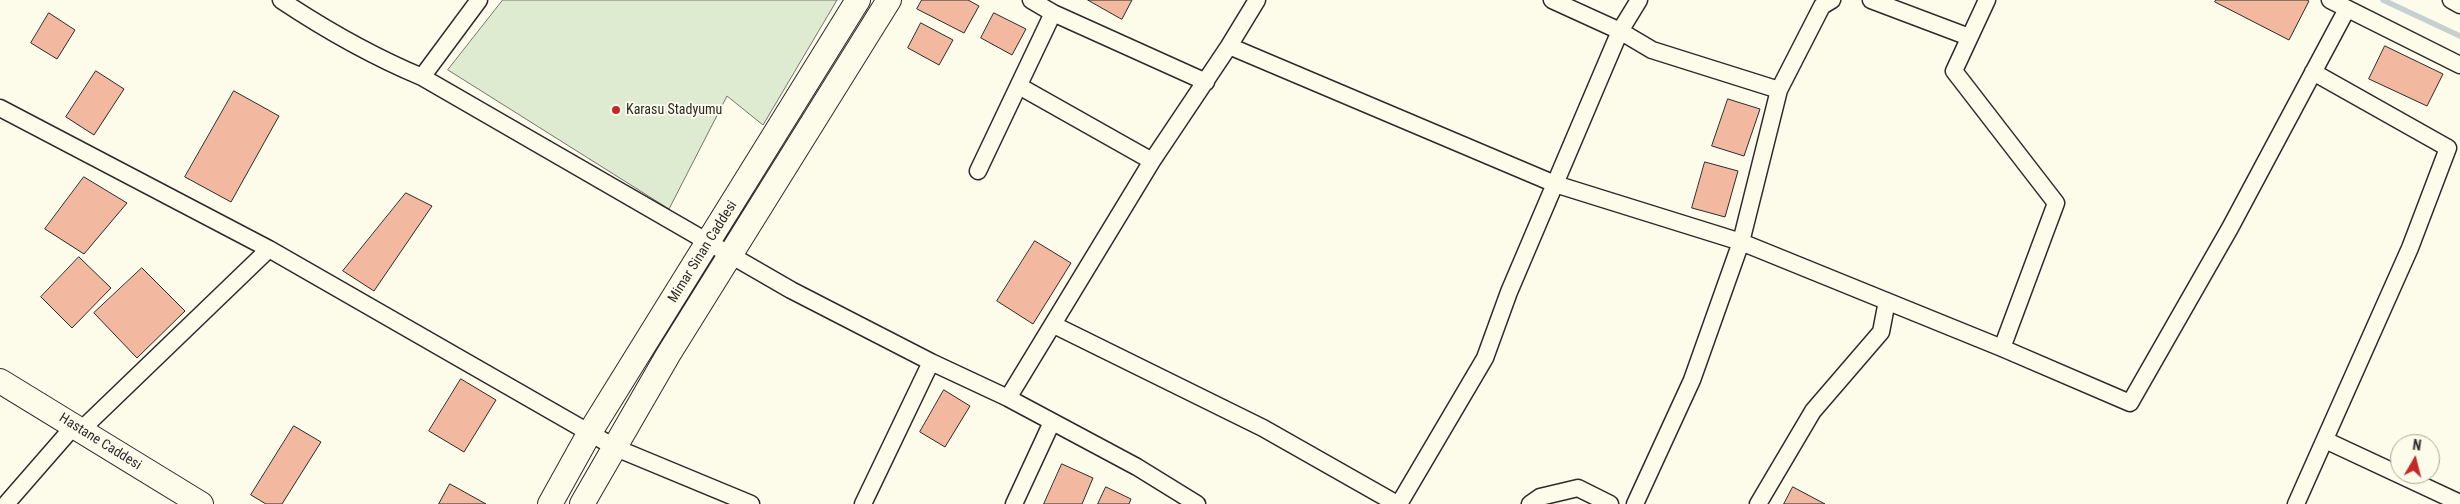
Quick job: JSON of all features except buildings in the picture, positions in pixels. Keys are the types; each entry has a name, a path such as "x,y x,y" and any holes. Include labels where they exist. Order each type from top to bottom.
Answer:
{"main road":[{"name":"Mimar Sinan Caddesi","path":"550,504 590,432 858,0"},
{"name":"Mimar Sinan Caddesi","path":"582,504 668,355 889,0"},
{"name":"Hastane Caddesi","path":"0,381 201,504"}],"street":[{"path":"281,0 331,32 389,63 422,77 708,244 931,362 1008,398 1137,467 1198,504"},
{"path":"422,77 479,0"},
{"path":"1031,0 1053,13 1206,82"},
{"path":"1008,398 1152,161 1230,46 1257,0"},
{"path":"1552,0 1620,31 1652,50 1780,90"},
{"path":"1054,325 1263,428 1398,504 1486,358 1509,292 1620,31 1639,0"},
{"path":"1635,504 1692,380 1741,242 1780,90 1822,6 1832,0"},
{"path":"1871,0 1969,37"},
{"path":"1987,0 1954,71 2056,203 2002,348"},
{"path":"2330,0 2460,65"},
{"path":"2451,0 2460,5"},
{"path":"1230,46 1555,184 1741,242 2002,348 2130,403 2230,228 2347,9"},
{"path":"978,172 1053,13"},
{"path":"2296,504 2410,248 2448,148 2313,72"},
{"path":"1019,86 1152,161"},
{"path":"0,108 269,249 616,448 751,504"},
{"path":"6,504 77,428 269,249"},
{"path":"1758,504 1813,412 1881,332 1887,301"},
{"path":"863,504 931,362"},
{"path":"1014,504 1052,422"},
{"path":"2325,440 2460,504"},
{"path":"1530,504 1540,497 1578,488 1610,504"}],"green space":[{"name":"Karasu Stadyumu","path":"503,0 837,0 763,125 727,96 669,209 448,70"}],"waterway":[{"path":"2383,0 2460,36"}],"place":[{"name":"Karasu Stadyumu","path":"616,110"}]}
